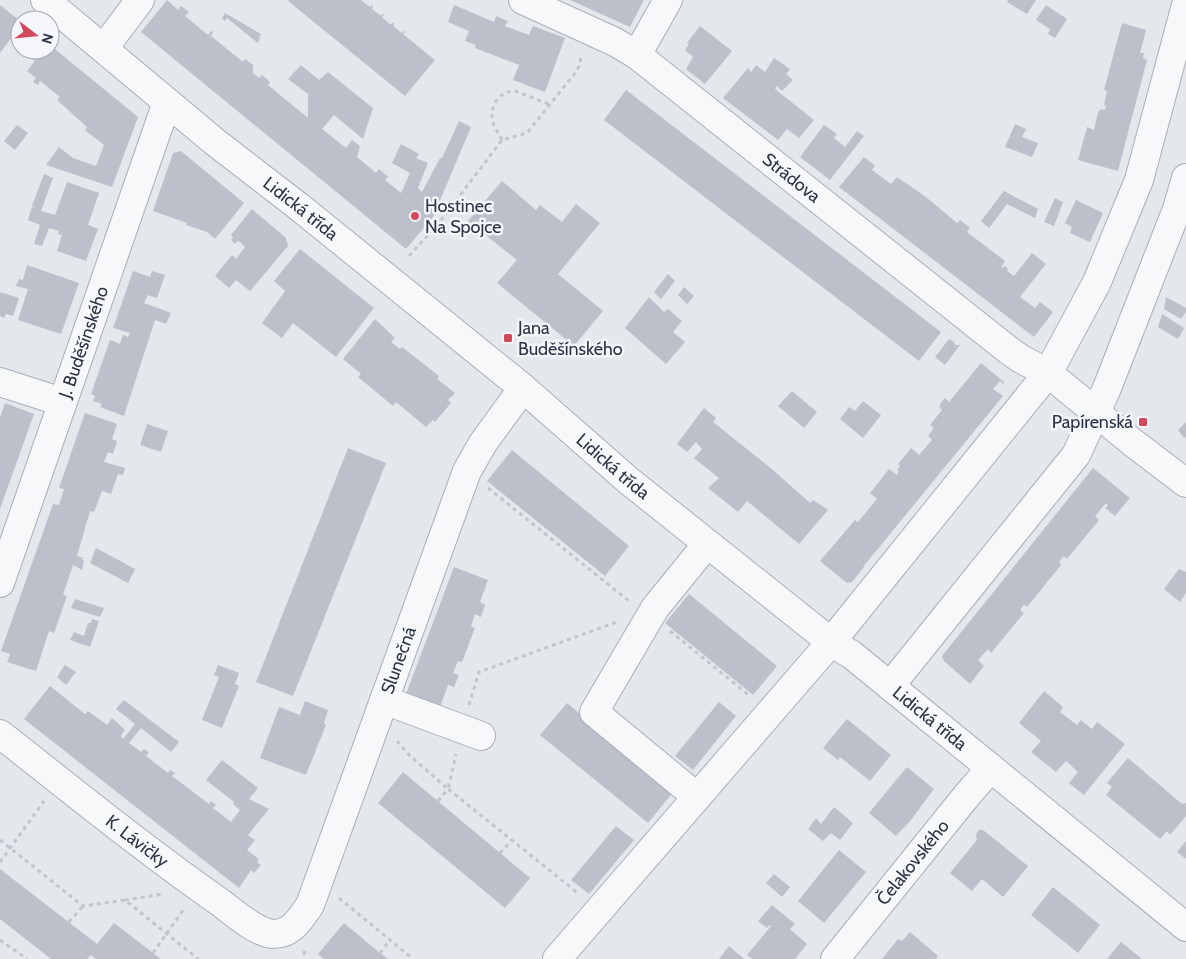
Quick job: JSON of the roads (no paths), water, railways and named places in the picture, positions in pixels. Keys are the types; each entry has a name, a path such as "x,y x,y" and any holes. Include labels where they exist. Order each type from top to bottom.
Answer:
{"street":[{"name":"Lidická třída","path":"45,0 215,142 298,206 523,388 629,481 831,642 852,655 1186,927"},
{"path":"104,48 140,0"},
{"name":"Strádova","path":"523,0 615,42 637,55 1007,349 1048,373 1132,442 1186,483"},
{"path":"637,55 668,0"},
{"path":"556,959 831,642 1048,373 1097,282 1139,180 1186,5"},
{"name":"J. Buděšínského","path":"0,583 167,102"},
{"path":"890,686 1076,455 1097,412 1182,210 1186,178"},
{"path":"0,382 62,402"},
{"name":"Slunečná","path":"280,933 291,929 310,905 467,471 483,443 523,388"},
{"path":"697,797 594,712 649,611 707,544"},
{"path":"384,700 471,732"},
{"name":"K. Lávičky","path":"0,734 199,888 266,933 280,933"},
{"name":"Čelakovského","path":"835,959 991,768"}],"place":[{"name":"Hostinec Na Spojce","path":"415,216"},
{"name":"Jana Buděšínského","path":"508,338"},
{"name":"Papírenská","path":"1143,422"}]}
